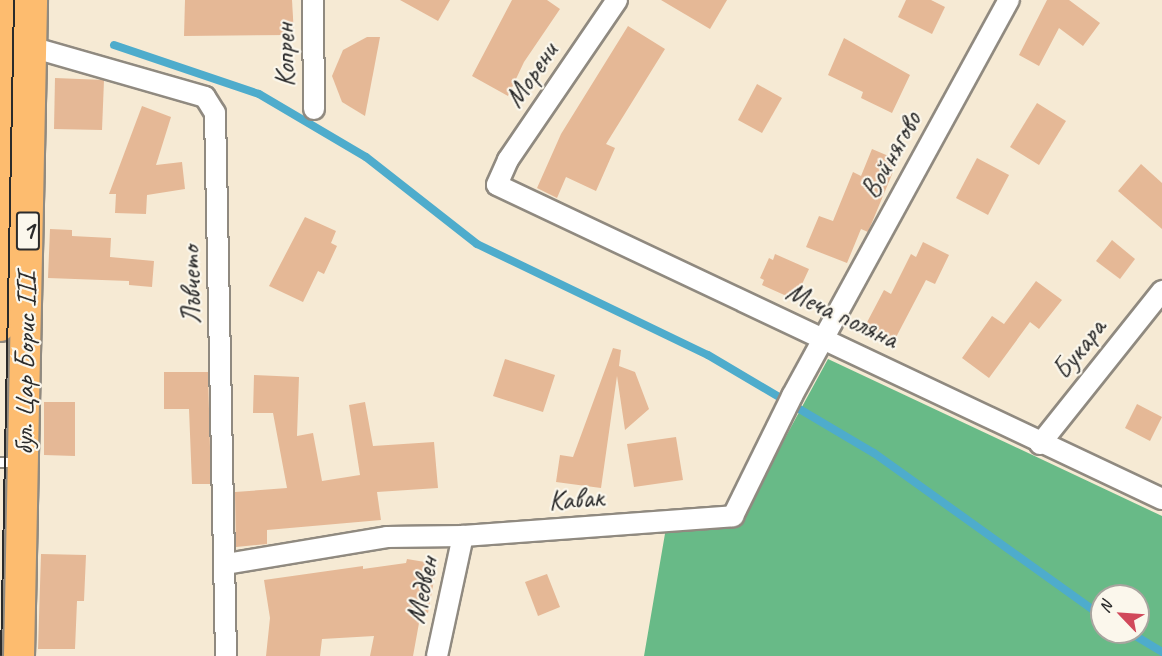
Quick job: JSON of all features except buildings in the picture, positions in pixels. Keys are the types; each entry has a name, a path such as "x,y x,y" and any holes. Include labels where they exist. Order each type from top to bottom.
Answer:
{"main road":[{"name":"бул. Цар Борис III","path":"0,326 2,116 7,0"},
{"name":"бул. Цар Борис III","path":"19,656 12,462 32,0"}],"street":[{"name":"Копрен","path":"313,0 314,110"},
{"name":"Морени","path":"497,185 508,160 616,0"},
{"name":"Войнягово","path":"823,338 1010,0"},
{"name":"Лъвчето","path":"31,47 205,97 215,113 226,564 226,656"},
{"name":"Меча поляна","path":"497,185 823,338 1040,444 1162,499"},
{"name":"Букара","path":"1040,444 1162,291"},
{"name":"Кавак","path":"226,564 387,537 463,536 734,516 823,338"},
{"name":"Медвен","path":"437,656 463,536"}],"green space":[{"path":"828,359 1162,516 1162,656 644,656 667,522 742,517"}],"waterway":[{"path":"114,45 259,94 366,157 477,244 708,355 874,453 1090,607"},
{"path":"1149,644 1162,652"}],"tram line":[{"path":"1,656 14,0"}]}
